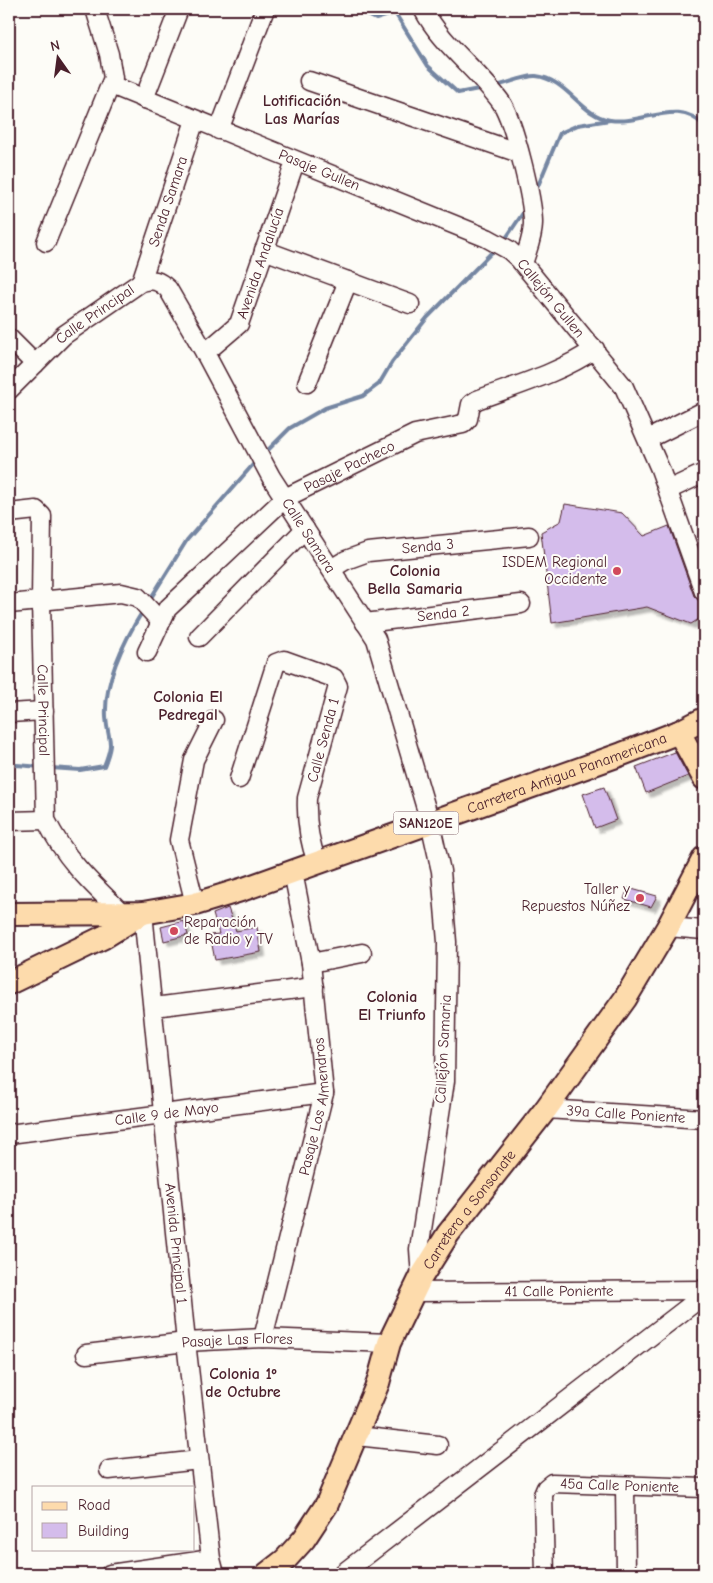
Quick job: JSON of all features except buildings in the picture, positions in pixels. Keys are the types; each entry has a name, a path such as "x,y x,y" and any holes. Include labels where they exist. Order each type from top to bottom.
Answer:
{"main road":[{"name":"Carretera Antigua Panamericana","path":"9,914 132,913 195,904 293,872 680,732 704,719"},
{"path":"680,732 704,778"},
{"name":"Carretera a Sonsonate","path":"267,1574 285,1560 316,1524 378,1383 389,1344 418,1284 448,1234 546,1108 626,999 668,927 704,858"},
{"name":"Carretera Antigua Panamericana","path":"9,983 104,937 132,913"}],"street":[{"path":"46,242 113,78 109,54 94,9"},
{"path":"144,99 179,9"},
{"path":"219,130 265,9"},
{"name":"Callejón Gullen","path":"423,9 443,39 501,102 513,129 533,222 532,241 523,264 595,349 624,387 648,439 668,490 704,592"},
{"path":"309,82 519,153"},
{"name":"Pasaje Gullen","path":"111,85 295,162 487,238 509,250 523,264"},
{"name":"Senda Samara","path":"141,282 195,120"},
{"name":"Avenida Andalucía","path":"206,353 239,324 295,162"},
{"path":"264,250 410,304"},
{"name":"Calle Samara","path":"141,282 153,279 168,289 206,353 271,477 376,639 430,822"},
{"path":"307,383 348,281"},
{"name":"Calle Principal","path":"9,390 64,335 141,282"},
{"path":"9,338 35,364"},
{"name":"Pasaje Pacheco","path":"147,652 167,609 285,498 415,434 463,424 468,419 471,404 478,400 578,361 595,349"},
{"path":"648,439 704,411"},
{"path":"668,490 704,473"},
{"name":"Calle Principal","path":"9,512 36,510 42,516 41,601 46,820 58,844 74,866 132,913"},
{"path":"199,637 305,530"},
{"name":"Senda 3","path":"331,569 368,552 529,536"},
{"path":"9,604 121,593 138,597 161,622"},
{"name":"Senda 2","path":"365,623 521,604"},
{"name":"Calle Senda 1","path":"239,779 276,663 284,660 334,678 338,686 307,798 306,817 310,844 317,862"},
{"path":"9,713 44,711"},
{"path":"195,904 179,840 194,760 214,720"},
{"path":"9,821 46,820"},
{"name":"Callejón Samaria","path":"418,1284 419,1249 445,1081 447,942 441,871 430,822"},
{"name":"Pasaje Los Almendros","path":"263,1338 324,1093 311,963 293,872"},
{"name":"Avenida Principal 1","path":"132,913 154,1008 186,1342 213,1567"},
{"path":"668,927 704,930"},
{"path":"311,963 362,953"},
{"path":"154,1008 314,987"},
{"name":"Calle 9 de Mayo","path":"9,1131 164,1114 324,1093"},
{"name":"39a Calle Poniente","path":"546,1108 704,1119"},
{"name":"41 Calle Poniente","path":"418,1284 704,1290"},
{"path":"342,1574 704,1295"},
{"name":"Pasaje Las Flores","path":"86,1354 186,1342 263,1338 389,1344"},
{"path":"356,1436 438,1445"},
{"path":"109,1470 199,1460"},
{"name":"45a Calle Poniente","path":"545,1574 543,1495 546,1488 552,1483 625,1487 704,1488"},
{"path":"625,1487 626,1574"},
{"path":"110,1574 213,1567"}],"waterway":[{"path":"355,9 376,19 395,13 428,66 458,93 484,88"},
{"path":"495,86 536,76 557,84 591,112 610,120 622,121 672,113 694,118 704,126"},
{"path":"535,193 560,133 578,125 610,120"},
{"path":"504,241 525,210"},
{"path":"264,454 290,428 325,408 363,396 379,384 392,362 427,318 495,249"},
{"path":"149,601 187,540 257,460"},
{"path":"51,768 80,770 104,766 110,745 106,717 108,689 123,647 144,609"},
{"path":"9,766 41,767"}],"place":[{"name":"ISDEM Regional Occidente","path":"617,571"},
{"name":"Taller y Repuestos Núñez","path":"640,898"},
{"name":"Reparación de Radio y TV","path":"174,931"}],"district":[{"name":"Lotificación Las Marías","path":"302,110"},
{"name":"Colonia Bella Samaria","path":"415,580"},
{"name":"Colonia El Pedregal","path":"188,706"},
{"name":"Colonia El Triunfo","path":"392,1006"},
{"name":"Colonia 1º de Octubre","path":"243,1383"}]}
